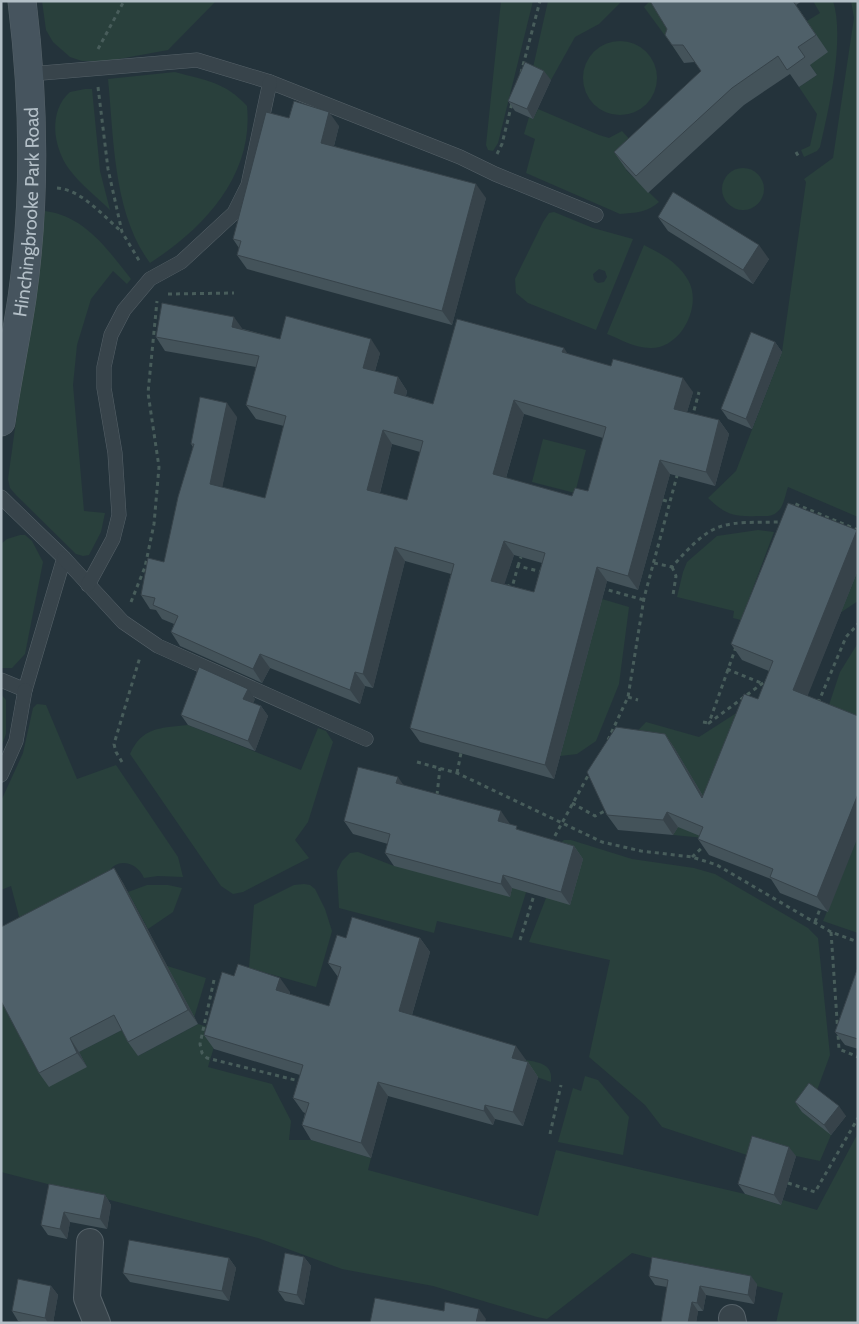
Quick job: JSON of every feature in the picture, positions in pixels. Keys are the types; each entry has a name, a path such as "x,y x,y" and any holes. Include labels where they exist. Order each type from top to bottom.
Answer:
{"street":[{"name":"Hinchingbrooke Park Road","path":"1,422 22,297 30,185 32,122 30,74 22,1"},
{"path":"90,1242 87,1298 97,1323"}],"lane":[{"path":"30,74 197,60 270,82 460,156 489,170 596,214"},
{"path":"88,585 113,539 119,515 115,453 104,388 104,367 111,335 124,310 150,279 181,262 234,213 248,185 270,82"},
{"path":"1,497 64,558 123,622 158,646 366,739"},
{"path":"1,775 16,741 25,690 64,558"},
{"path":"1,680 25,690"}],"path":[{"path":"520,76 540,1"},
{"path":"489,170 502,144 514,94"},
{"path":"796,152 800,159"},
{"path":"30,185 66,189 81,197 122,232"},
{"path":"157,300 169,293 234,293"},
{"path":"692,419 699,392"},
{"path":"605,746 628,697 644,600 680,465"},
{"path":"663,500 670,502"},
{"path":"782,531 793,503 858,530"},
{"path":"672,567 696,540 712,528 729,523 785,522"},
{"path":"498,591 513,584 520,557"},
{"path":"654,563 672,567"},
{"path":"518,566 545,573"},
{"path":"672,567 676,576 673,595"},
{"path":"599,588 644,600"},
{"path":"810,697 819,701 846,636 858,624"},
{"path":"122,762 114,744 135,682 145,637"},
{"path":"709,723 736,646"},
{"path":"727,669 762,684"},
{"path":"703,722 709,723 772,677"},
{"path":"767,680 776,684"},
{"path":"628,697 638,700"},
{"path":"456,772 461,753"},
{"path":"417,762 456,772 602,842 641,851 692,857 717,865 831,932 858,942"},
{"path":"440,768 435,795 442,797"},
{"path":"549,850 591,770"},
{"path":"572,803 595,816 608,809"},
{"path":"692,857 710,840"},
{"path":"520,940 537,886"},
{"path":"815,922 820,909"},
{"path":"831,932 839,1050 858,1057"},
{"path":"214,980 200,1044 202,1053 207,1058 304,1082"},
{"path":"550,1134 561,1085"},
{"path":"788,1183 815,1192 858,1118"}],"green space":[{"path":"42,1 216,1 168,50 108,61 82,61 70,57 53,42 46,30"},
{"path":"501,1 533,1 498,143 493,151 488,150 486,145"},
{"path":"548,1 622,1 599,24 575,37 551,80 532,72"},
{"path":"650,1 663,1 679,47 677,52 644,7"},
{"path":"813,1 833,1 836,16 837,53 828,113 820,147 817,151 804,157 801,150 810,146 817,114 799,87 817,75 810,65 807,21 820,13"},
{"path":"851,1 858,1 858,517 788,487 783,504 775,514 750,516 731,514 708,498 736,471 782,352 806,182 804,179 833,158 854,18"},
{"path":"620,41 641,47 651,57 657,78 651,99 641,109 620,115 599,109 589,99 583,78 589,57 599,47"},
{"path":"175,72 214,83 239,98 247,106 247,131 242,155 234,177 221,197 189,233 150,263 138,243 122,199 114,150 108,79"},
{"path":"92,89 100,171 110,210 73,175 59,150 56,140 56,119 58,109 63,100 70,92"},
{"path":"538,109 609,138 622,131 643,154 626,170 659,202 646,210 620,214 526,173 535,139 524,134 529,117 533,119"},
{"path":"747,168 755,171 761,177 764,189 761,201 755,207 739,210 731,207 725,201 722,185 725,177 731,171"},
{"path":"45,211 59,214 84,227 104,246 131,279 127,284 113,271 91,299 77,345 73,385 84,511 105,513 101,532 89,555 83,556 76,554 16,495 10,488 8,479"},
{"path":"554,212 593,228 633,239 596,330 528,303 516,293 515,279 549,213","holes":["599,269 605,271 607,277 604,282 598,283 594,280 593,274"]},
{"path":"644,245 669,259 679,268 688,280 692,290 693,301 691,313 680,334 661,346 650,348 633,345 607,334"},
{"path":"543,439 586,450 575,493 532,482"},
{"path":"758,530 774,532 741,620 733,618 734,611 677,597 687,562 717,536"},
{"path":"25,535 32,541 43,562 25,654 12,668 1,668 1,544 7,539"},
{"path":"858,570 858,601 840,613"},
{"path":"602,599 629,607 619,684 596,741 577,754 560,756"},
{"path":"858,643 858,727 826,714 840,672"},
{"path":"769,692 704,838 673,835 699,790 675,749 627,742 646,722 699,737"},
{"path":"1,694 6,700 6,734 1,747"},
{"path":"37,704 46,705 77,779 116,765 178,857 183,877 158,876 144,878 136,868 120,863 110,870 107,876 21,924 11,886 1,890 1,801 23,753 33,708"},
{"path":"188,725 301,770 318,728 326,731 333,742 308,822 295,840 309,858 243,892 233,894 221,886 130,754 140,739 153,730"},
{"path":"543,837 512,938 437,921 434,933 339,908 337,871 342,861 350,853 358,852 394,866"},
{"path":"858,837 858,933 823,921"},
{"path":"564,840 571,840 632,859 694,868 715,874 808,928 818,938 830,1055 816,1093 831,1135 820,1161 796,1156 756,1158 662,1127 645,1105 589,1057 610,960 529,942 546,898 560,843"},
{"path":"147,885 168,885 182,888 173,912 148,929 128,892"},
{"path":"294,885 310,885 315,889 325,909 332,931 316,987 249,968 254,905"},
{"path":"164,965 206,978 194,1018"},
{"path":"1,997 87,1067 79,1052 124,1029 138,1056 198,1024 219,1030 208,1067 272,1084 291,1121 289,1140 311,1140 371,1158 368,1170 538,1216 556,1150 745,1194 781,1205 783,1200 817,1210 858,1133 858,1323 776,1323 783,1293 632,1253 547,1319 433,1286 342,1269 258,1238 1,1172"},
{"path":"526,1060 545,1065 550,1071 551,1082 522,1072"},
{"path":"585,1076 598,1080 629,1117 623,1155 558,1142 573,1088 581,1091"}],"building":[{"path":"650,1 793,1 816,35 798,47 805,57 787,70 778,56 732,88 636,176 614,152 701,71 683,45 672,45 665,35 667,29"},
{"path":"525,62 544,71 527,109 508,101"},
{"path":"294,101 329,112 321,143 476,184 442,311 237,255 241,241 233,239 266,112 289,118"},
{"path":"673,192 759,245 743,270 658,217"},
{"path":"162,303 234,317 232,327 280,339 286,316 371,339 363,368 398,377 394,393 433,404 457,319 564,348 562,352 611,366 613,359 683,378 674,409 719,420 706,472 660,460 628,576 597,567 545,765 410,728 454,564 395,547 363,674 355,672 350,690 260,654 253,669 171,632 178,616 153,605 155,598 141,595 148,558 164,562 178,497 194,444 191,444 200,397 227,403 210,484 265,498 286,416 246,405 259,356 156,337","holes":["514,400 606,427 588,491 575,488 572,496 493,474","383,430 423,441 407,500 367,490","504,541 545,553 534,592 491,581"]},
{"path":"751,332 775,342 746,419 721,409"},
{"path":"788,503 857,530 793,690 858,716 858,794 817,897 770,877 773,869 698,839 703,827 667,812 663,820 607,815 587,772 616,727 665,734 702,798 744,694 758,699 773,661 731,644"},
{"path":"199,667 248,689 243,699 261,706 248,741 181,715"},
{"path":"358,767 398,777 396,783 501,811 498,821 517,826 516,829 574,846 561,892 503,875 501,884 385,853 390,834 344,821"},
{"path":"114,868 188,1010 128,1042 114,1015 70,1038 77,1053 39,1073 1,1001 1,927"},
{"path":"352,917 420,938 399,1011 516,1046 512,1058 528,1062 513,1112 485,1105 484,1111 378,1082 361,1143 302,1125 309,1103 293,1098 303,1065 204,1035 222,972 234,976 238,964 280,978 276,990 329,1006 341,967 328,963 337,935 346,938"},
{"path":"858,967 858,1039 835,1032"},
{"path":"809,1083 839,1106 824,1125 795,1102"},
{"path":"752,1136 789,1147 774,1195 738,1184"},
{"path":"49,1184 105,1195 100,1219 64,1212 60,1229 41,1225"},
{"path":"129,1240 229,1258 222,1291 123,1273"},
{"path":"285,1253 304,1257 297,1295 278,1291"},
{"path":"652,1257 751,1276 748,1295 700,1286 697,1303 692,1302 688,1323 661,1323 668,1280 649,1276"},
{"path":"18,1279 51,1286 45,1318 12,1311"},
{"path":"375,1298 444,1311 445,1302 479,1309 476,1323 370,1323"}]}
